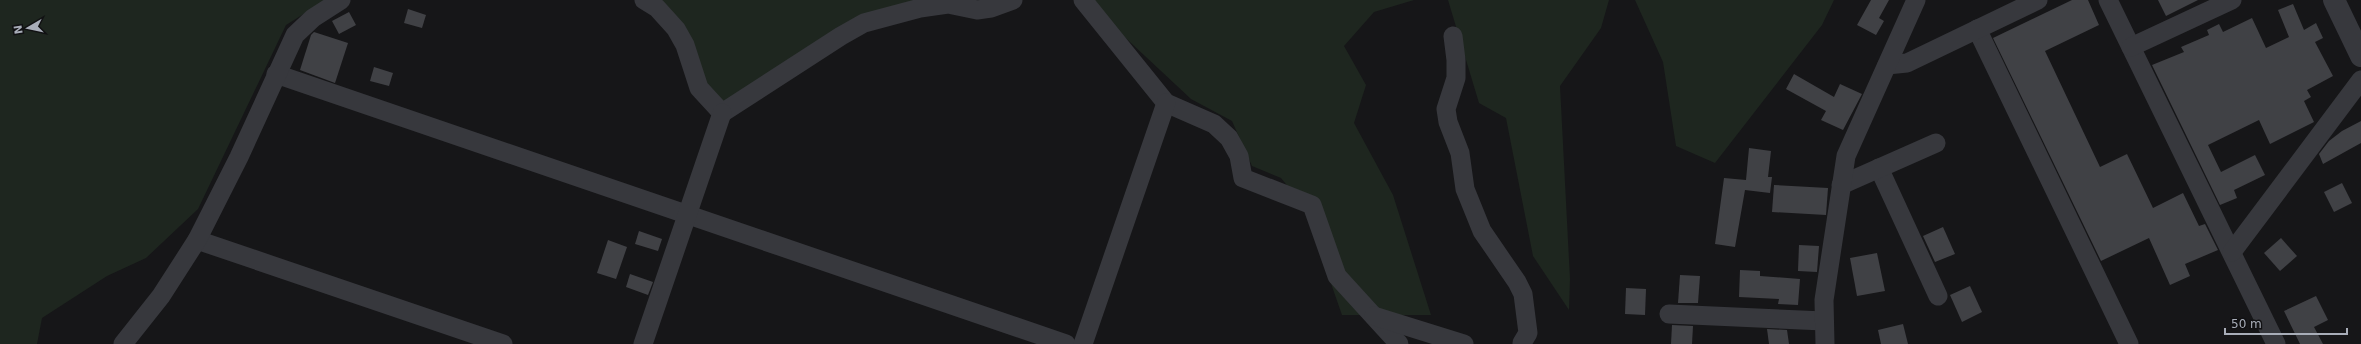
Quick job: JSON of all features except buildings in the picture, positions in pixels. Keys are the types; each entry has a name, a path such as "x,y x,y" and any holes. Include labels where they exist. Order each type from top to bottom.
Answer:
{"street":[{"path":"123,344 161,296 197,240 239,157 295,35 313,18 341,0"},
{"path":"644,0 657,8 676,29 685,45 699,88 722,113"},
{"path":"644,344 722,113 841,36 864,24 920,8 948,4 977,10 991,8 1013,0"},
{"path":"1083,0 1166,104 1214,124 1229,138 1239,156 1243,178 1312,205 1337,276 1399,344"},
{"path":"1825,344 1824,300 1846,156 1916,0"},
{"path":"1887,65 1907,63 2038,0"},
{"path":"2108,0 2276,344"},
{"path":"2131,47 2232,0"},
{"path":"2334,0 2361,56"},
{"path":"1976,30 2129,344"},
{"path":"1453,36 1456,60 1456,78 1446,109 1448,122 1460,153 1465,188 1472,209 1482,231 1518,282 1523,294 1528,333 1524,344"},
{"path":"276,74 1066,344"},
{"path":"2232,252 2361,80"},
{"path":"1083,344 1166,104"},
{"path":"1841,185 1936,144"},
{"path":"1879,168 1938,296"},
{"path":"197,240 502,344"},
{"path":"1669,314 1824,321"},
{"path":"1373,316 1464,344"}],"shaded area":[{"path":"0,0 326,0 286,25 198,209 146,258 107,276 42,318 37,344 0,344"},
{"path":"655,0 934,0 844,25 726,106 703,81"},
{"path":"1085,0 1414,0 1374,12 1344,46 1366,85 1354,123 1393,195 1431,315 1342,315 1304,206 1281,178 1252,166 1232,121 1191,99"},
{"path":"1448,0 1609,0 1601,28 1560,86 1570,279 1569,310 1533,256 1506,118 1479,103"},
{"path":"1635,0 1834,0 1822,25 1715,163 1676,146 1663,62"}]}
